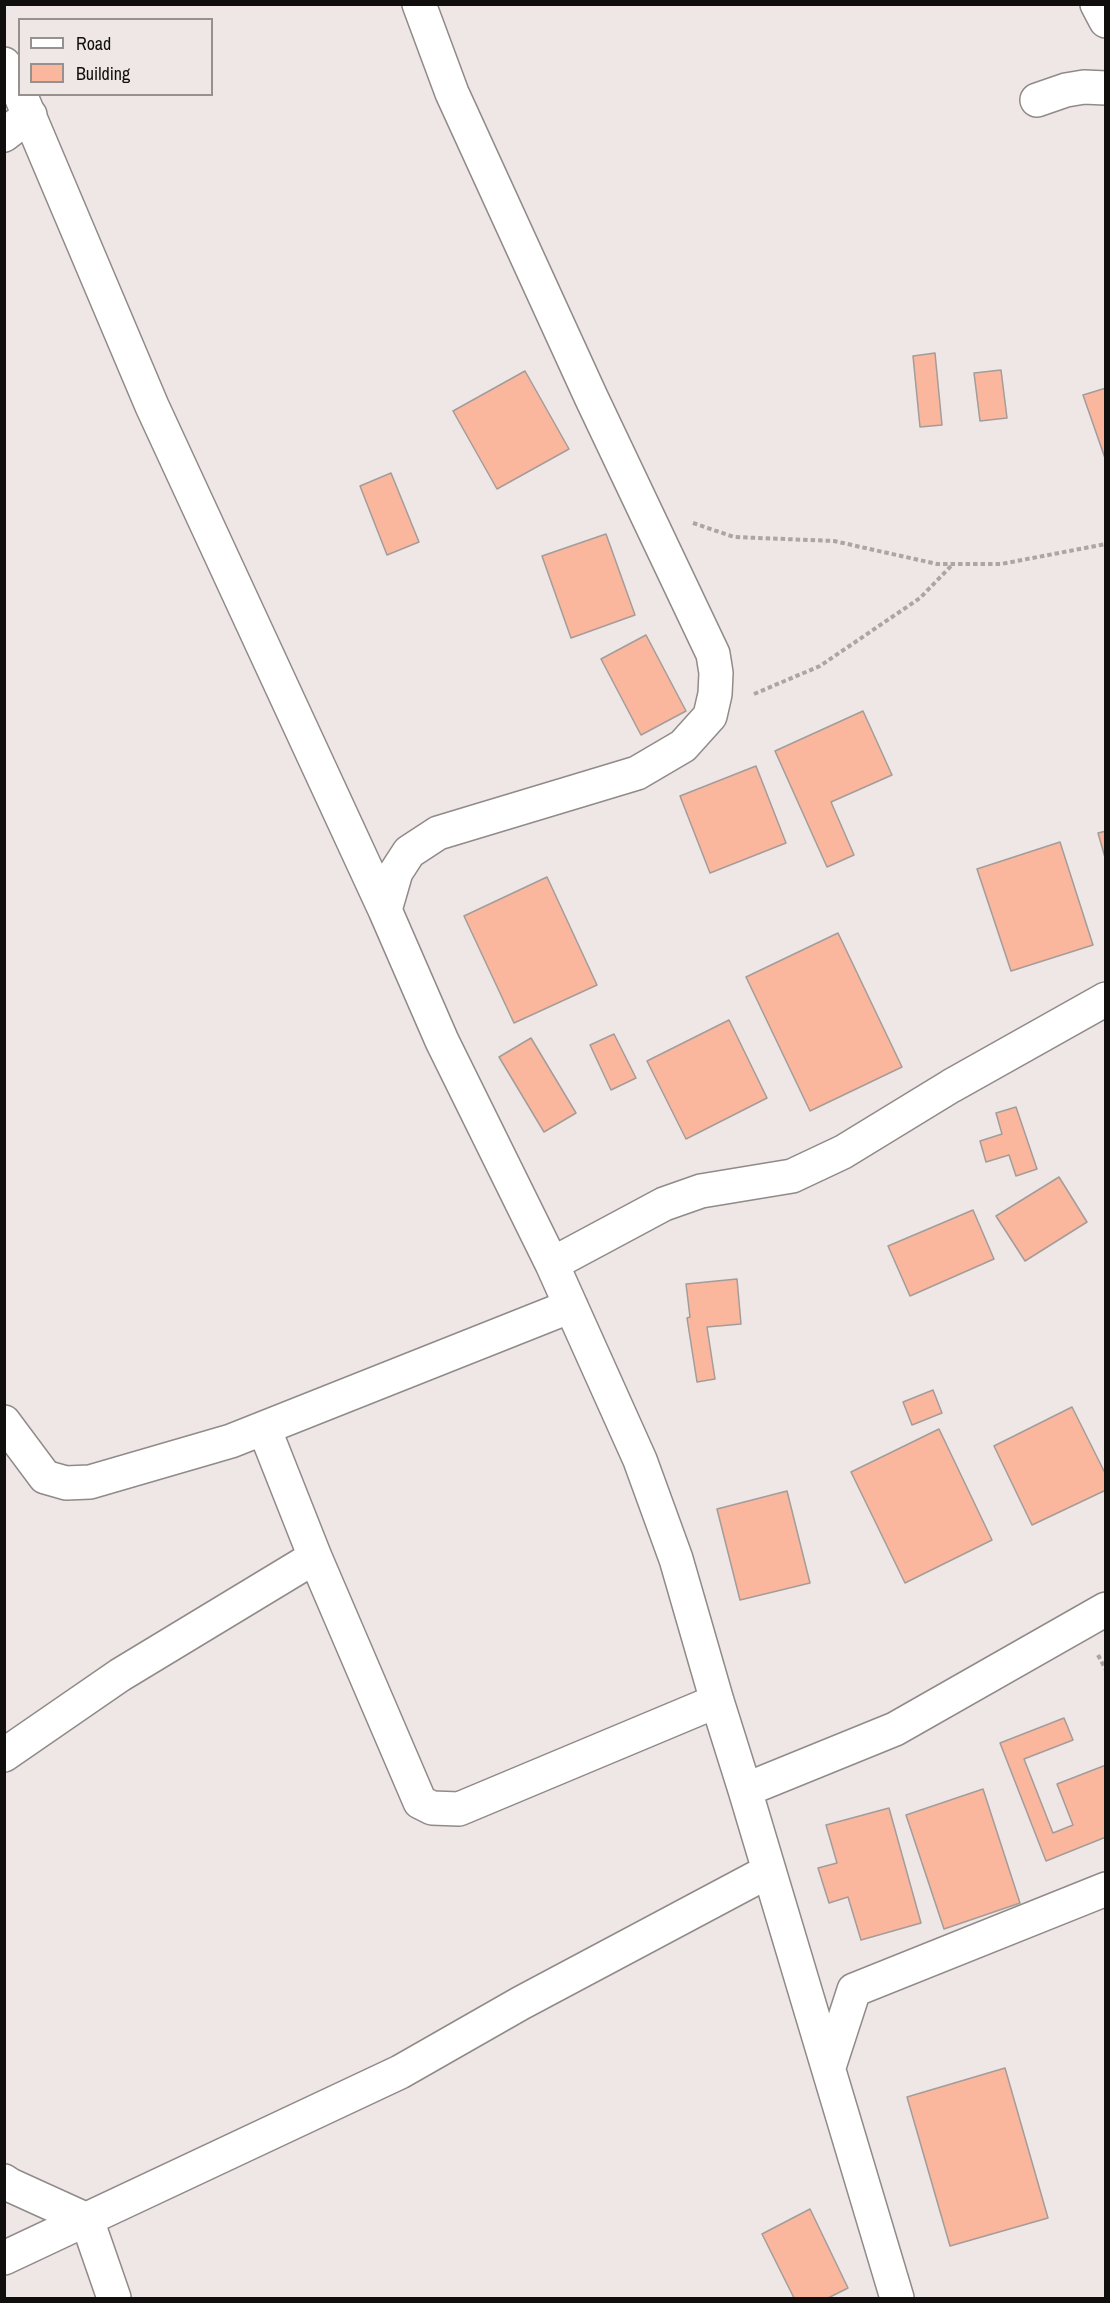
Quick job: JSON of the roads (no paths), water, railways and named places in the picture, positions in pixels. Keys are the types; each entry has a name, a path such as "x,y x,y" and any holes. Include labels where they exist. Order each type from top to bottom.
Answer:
{"street":[{"path":"385,910 396,872 409,852 438,833 637,774 683,746 710,716 715,694 716,673 713,654 452,93 418,4"},
{"path":"1097,4 1106,21"},
{"path":"4,64 18,91"},
{"path":"1037,100 1066,90 1084,87 1106,88"},
{"path":"4,135 23,101"},
{"path":"23,101 152,406 385,910 442,1041 552,1264 648,1482 676,1559 897,2298"},
{"path":"552,1264 664,1204 700,1191 792,1176 843,1152 951,1086 1106,999"},
{"path":"4,1422 45,1477 66,1483 90,1482 231,1441 571,1306"},
{"path":"264,1428 315,1557 420,1802 432,1808 459,1809 717,1701"},
{"path":"4,1755 120,1675 315,1557"},
{"path":"745,1790 895,1729 1106,1609"},
{"path":"4,2258 400,2072 521,2003 769,1870"},
{"path":"829,2067 854,1990 1106,1889"},
{"path":"4,2181 10,2186 87,2220 114,2298"}]}
